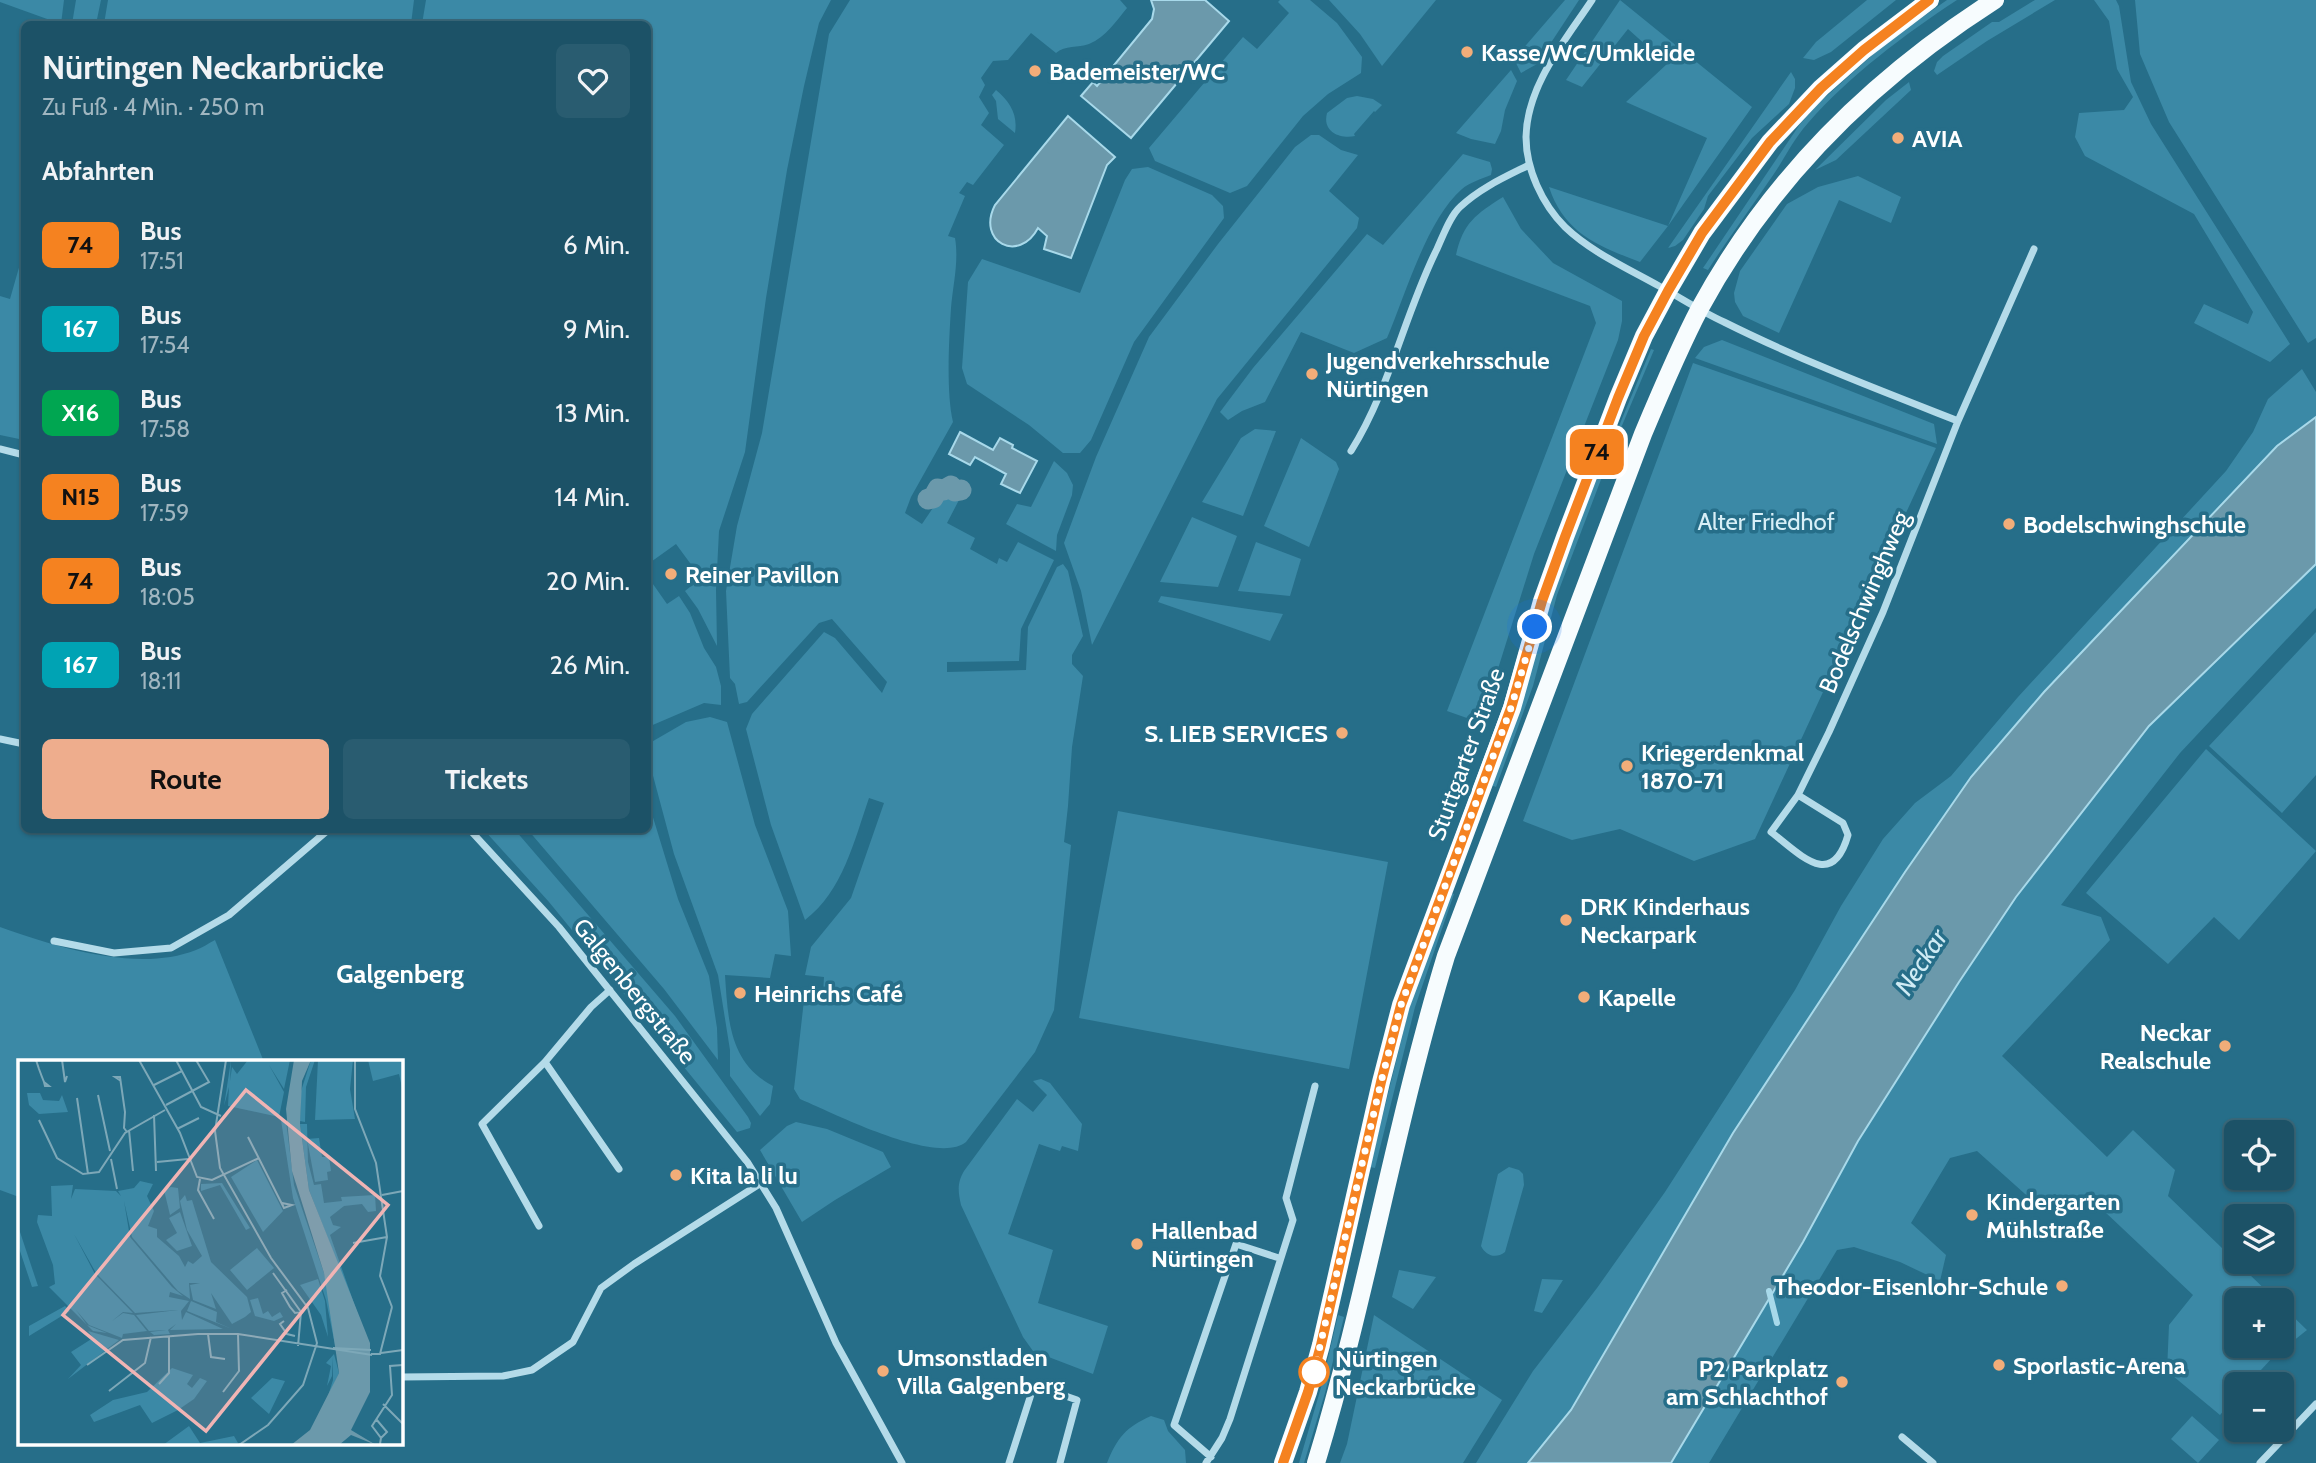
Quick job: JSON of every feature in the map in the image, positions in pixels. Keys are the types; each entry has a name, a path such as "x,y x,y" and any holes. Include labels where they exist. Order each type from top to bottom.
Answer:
{"main road":[{"name":"Stuttgarter Straße","path":"1283,1463 1321,1345 1401,1005 1511,708 1542,601 1565,537 1644,336 1702,233 1770,142 1829,80 1930,0"},
{"path":"1316,1463 1337,1395 1423,1030 1446,956 1643,434 1674,361 1728,260 1774,196 1828,133 1918,53 1995,0"}],"street":[{"path":"1592,0 1545,72 1532,103 1526,135 1529,165 1548,207 1566,228 1590,246 1723,322 1824,367 1958,421"},
{"path":"1351,452 1365,429 1432,259 1458,208 1490,185 1529,165"},
{"name":"Bodelschwinghweg","path":"1798,795 1843,824 1848,835 1843,853 1834,862 1825,865 1810,862 1771,832 1798,795 1829,732 1882,612 1958,421 2034,248"},
{"path":"0,449 21,453"},
{"path":"0,739 21,743"},
{"path":"54,941 114,953 171,948 229,915 325,833"},
{"name":"Galgenbergstraße","path":"473,833 559,928 738,1149 776,1208 836,1343 902,1463"},
{"path":"539,1226 482,1124 545,1062 610,990"},
{"path":"545,1062 619,1169"},
{"path":"1279,1258 1236,1244 1193,1366 1174,1425 1209,1460 1230,1419 1293,1220 1286,1198 1315,1086"},
{"path":"402,1377 503,1376 532,1370 573,1342 601,1288 634,1264 761,1184"},
{"path":"1009,1463 1034,1385 1077,1400 1060,1463"},
{"path":"2260,1463 2316,1404"},
{"path":"1902,1437 1933,1463"}],"green space":[{"path":"64,0 61,21 53,21 0,2"},
{"path":"76,0 101,0 97,21 72,21"},
{"path":"108,0 414,0 411,21 104,21"},
{"path":"426,0 831,0 819,23 787,170 745,452 719,531 717,646 698,609 685,591 701,578 676,544 651,562 651,21 422,21"},
{"path":"850,0 1120,0 1127,8 1095,41 1056,53 1031,33 1008,60 993,61 981,78 985,85 979,97 989,113 981,125 1004,145 973,185 967,182 959,193 965,196 948,236 955,238 956,256 949,350 949,396 953,422 911,497 905,513 922,524 941,496 959,500 947,523 975,538 970,549 997,564 999,558 1007,562 1018,542 1054,560 1021,629 1019,661 947,662 947,672 1026,670 1028,627 1057,567 1063,564 1068,571 1083,636 1072,655 1072,664 1083,676 1072,747 1064,842 1071,845 1054,1010 1035,1052 966,1142 952,1148 909,1143 884,1135 800,1099 794,1089 805,991 823,994 824,977 805,975 811,947 851,898 884,803 869,798 838,880 829,895 805,920 771,825 746,729 752,714 824,632 835,638 882,693 887,682 832,619 819,623 747,702 739,704 735,684 730,678 726,591 737,526 762,433 829,34"},
{"path":"1310,0 1337,23 1362,57 1361,73 1328,94 1303,116 1247,186 1230,193 1155,161 1149,148 1243,37 1257,49 1289,13 1278,2"},
{"path":"1329,0 1436,0 1382,66 1360,34"},
{"path":"1565,0 1579,0 1537,64 1521,73 1514,59"},
{"path":"1620,0 1752,107 1668,226 1707,138 1626,102 1667,64 1628,29 1582,87 1566,80"},
{"path":"1867,0 1896,0 1831,52 1814,60 1803,58 1816,42"},
{"path":"1947,0 1957,0 1878,57 1824,105 1797,137 1708,270 1703,268 1800,124 1821,101 1887,42"},
{"path":"2035,0 2055,0 1937,75 1934,71 1943,56 1992,22 1999,22"},
{"path":"2094,0 2116,0 2131,82 2151,124 2290,344 2270,362 2194,323 2204,304 2248,324 2253,312 2194,214 2085,156 2075,137 2079,113 2124,110 2133,97 2117,69 2109,21"},
{"path":"2135,0 2316,0 2316,338 2308,343 2169,122 2140,54"},
{"path":"1511,70 1517,81 1495,144 1456,133"},
{"path":"1791,72 1795,79 1795,88 1789,104 1752,138 1708,196 1704,209 1683,240 1668,248"},
{"path":"1909,82 1911,90 1836,160 1815,170 1886,100"},
{"path":"996,90 1012,109 1015,133 998,119 996,101 992,95"},
{"path":"1357,96 1373,99 1382,105 1355,136 1334,133 1327,125 1327,113 1347,98"},
{"path":"1311,135 1319,135 1341,150 1358,155 1329,191 1359,218 1357,228 1217,399 1092,645 1081,591 1064,543 1096,457 1149,337 1295,147"},
{"path":"1463,154 1490,162 1491,175 1462,189 1438,219 1418,259 1387,338 1354,353 1301,332 1265,402 1228,420 1220,412 1253,368 1367,234 1383,245"},
{"path":"1148,167 1212,195 1223,206 1224,218 1134,342 1091,440 1080,453 1063,453 1029,425 967,384 962,368 968,282 982,259 1080,293 1125,180 1132,169"},
{"path":"1858,176 1901,197 1891,223 1839,200 1779,333 1743,316 1735,302 1734,293 1740,271 1787,204 1818,187"},
{"path":"1549,187 1668,226 1640,262 1610,250 1573,227 1555,203"},
{"path":"1503,197 1521,229 1553,263 1622,301 1622,321 1618,340 1534,554 1481,723 1447,711 1596,323 1590,306 1456,255 1462,235 1472,220"},
{"path":"21,260 21,439 0,435 0,296 10,299"},
{"path":"1722,340 1934,424 1937,444 1695,358 1704,347"},
{"path":"1651,349 1654,350 1618,435 1557,595 1533,686 1496,787 1491,785 1565,556"},
{"name":"Alter Friedhof","path":"1693,363 1936,448 1755,839 1694,861 1620,829 1572,840 1523,821"},
{"path":"2302,369 2316,392 2316,417 2277,446 2044,692 1971,777 1733,1133 1570,1410 1528,1463 1476,1463 1533,1371 1597,1288 1665,1192 1795,990 1841,906 1883,839 1915,803 1951,776 2018,697 2226,471 2253,432 2268,399"},
{"path":"1255,429 1276,431 1243,516 1202,502 1241,438"},
{"path":"1301,438 1336,462 1339,469 1309,547 1264,526"},
{"path":"1054,461 1067,473 1073,485 1057,535 1056,551 1006,524 1017,504 1031,507"},
{"path":"1192,517 1237,536 1218,587 1160,582"},
{"path":"1256,542 1301,559 1290,596 1238,591"},
{"path":"2316,564 2316,608 2180,753 2061,905 2101,917 2110,940 2002,1056 2107,1157 2133,1130 2175,1170 2168,1196 2224,1250 2224,1274 2249,1274 2264,1288 2224,1288 2224,1358 2272,1358 2259,1372 2224,1372 2224,1410 2220,1415 2167,1371 2169,1325 2193,1295 2086,1194 2043,1210 1977,1151 1950,1158 1911,1223 1946,1255 1940,1281 1900,1262 1854,1247 1837,1250 1709,1463 1671,1463 1803,1242 1858,1141 1959,982 2016,897 2149,726"},
{"path":"651,581 667,604 679,596 716,667 721,686 721,705 704,703 651,726"},
{"path":"1161,596 1283,614 1270,641 1158,602"},
{"path":"2316,632 2316,775 2282,813 2209,746"},
{"path":"710,717 727,722 755,825 788,911 791,956 775,954 770,978 725,975 730,1023 739,1052 758,1076 773,1086 770,1104 760,1116 730,1076 730,1050 718,975 674,854 651,768 651,742 686,722"},
{"path":"2206,749 2316,851 2239,940 2214,917 2168,964 2086,893"},
{"path":"651,811 678,899 709,976 717,1028 718,1060 664,989 531,833 651,833"},
{"path":"1118,811 1388,862 1349,1069 1079,1018"},
{"path":"487,833 518,833 675,1016 748,1117 750,1128 737,1132 549,902"},
{"path":"1450,893 1454,894 1415,1007 1375,1168 1370,1167 1408,1013 1427,952"},
{"path":"0,927 71,949 123,958 173,956 198,949 215,940 263,1060 18,1060 18,1197 0,1190"},
{"path":"1041,1079 1050,1083 1082,1124 1078,1151 1062,1146 1060,1151 1039,1144 1008,1234 1053,1250 1038,1303 1108,1326 1093,1374 1033,1351 1023,1337 960,1200 959,1183 964,1171 1017,1099 1033,1112 1047,1095 1033,1081"},
{"path":"796,1122 827,1129 883,1152 891,1167 802,1222 760,1150 787,1126"},
{"path":"1509,1167 1523,1174 1524,1185 1505,1252 1492,1255 1481,1246 1498,1174"},
{"path":"1399,1270 1436,1277 1413,1309 1392,1297"},
{"path":"1542,1279 1563,1280 1542,1313 1534,1311"},
{"path":"1338,1315 1344,1317 1325,1393 1304,1463 1299,1463 1322,1384"},
{"path":"1374,1315 1502,1400 1463,1463 1340,1463 1347,1444"},
{"path":"2294,1318 2307,1330 2294,1340"},
{"path":"1151,1416 1164,1420 1168,1431 1185,1450 1186,1463 1107,1463 1123,1434"},
{"path":"2192,1416 2219,1440 2198,1463 2171,1439"}],"water":[{"path":"1151,0 1205,0 1229,21 1131,138 1081,96 1093,82 1097,86 1152,19 1154,9"},
{"path":"1068,116 1115,157 1107,165 1071,258 1044,249 1047,236 1038,228 1030,239 1021,245 1002,244 991,229 995,205"},
{"name":"Neckar","path":"2316,417 2316,564 2149,726 2016,897 1858,1141 1803,1242 1671,1463 1528,1463 1571,1410 1733,1133 1971,777 2044,692 2277,446"},
{"path":"960,432 993,450 1000,438 1013,445 1012,448 1037,461 1020,493 1001,484 1006,474 975,457 970,465 949,454"}],"waterway":[{"path":"928,499 933,498 938,489 944,490 951,486 955,491 961,490"},
{"path":"1769,1291 1777,1323"}],"bus line":[{"name":"74","path":"1283,1463 1321,1345 1401,1005 1428,926 1511,708 1542,601 1565,537 1644,336 1702,233 1770,142 1821,88 1864,50 1929,0"}],"place":[{"name":"Kasse/WC/Umkleide","path":"1467,52"},
{"name":"Bademeister/WC","path":"1035,71"},
{"name":"AVIA","path":"1898,138"},
{"name":"Jugendverkehrsschule Nürtingen","path":"1312,374"},
{"name":"Bodelschwinghschule","path":"2009,524"},
{"name":"Reiner Pavillon","path":"671,574"},
{"name":"S. LIEB SERVICES","path":"1342,733"},
{"name":"Kriegerdenkmal 1870-71","path":"1627,766"},
{"name":"DRK Kinderhaus Neckarpark","path":"1566,920"},
{"name":"Heinrichs Café","path":"740,993"},
{"name":"Kapelle","path":"1584,997"},
{"name":"Neckar Realschule","path":"2225,1046"},
{"name":"Kita la li lu","path":"676,1175"},
{"name":"Kindergarten Mühlstraße","path":"1972,1215"},
{"name":"Hallenbad Nürtingen","path":"1137,1244"},
{"name":"Theodor-Eisenlohr-Schule","path":"2062,1286"},
{"name":"Sporlastic-Arena","path":"1999,1365"},
{"name":"Umsonstladen Villa Galgenberg","path":"883,1371"},
{"name":"Nürtingen Neckarbrücke","path":"1314,1372"},
{"name":"P2 Parkplatz am Schlachthof","path":"1842,1382"}],"district":[{"name":"Galgenberg","path":"400,974"}],"route":[{"path":"1314,1372 1401,1005 1428,926 1511,708 1535,627"}]}
